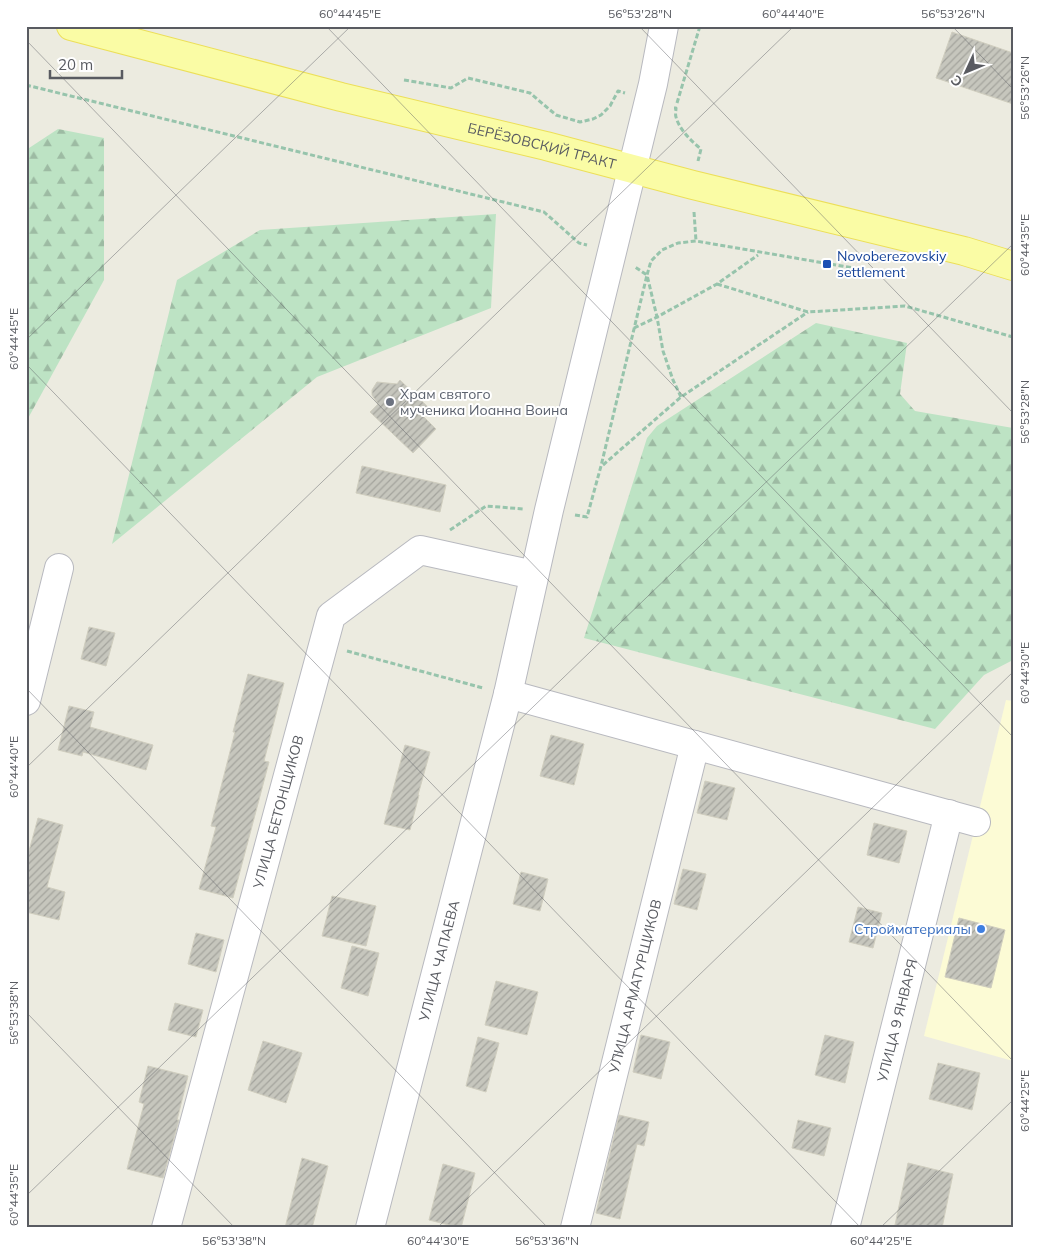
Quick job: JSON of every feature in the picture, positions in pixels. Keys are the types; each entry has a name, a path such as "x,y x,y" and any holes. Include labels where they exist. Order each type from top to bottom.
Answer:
{"main road":[{"name":"БЕРЁЗОВСКИЙ ТРАКТ","path":"71,26 341,97 546,146 693,185 964,251 1013,266"}],"street":[{"name":"УЛИЦА ЧАПАЕВА","path":"370,1228 508,694 549,510 653,84 664,26"},
{"path":"420,550 534,575"},
{"name":"УЛИЦА БЕТОНЩИКОВ","path":"166,1228 331,616 420,550"},
{"path":"26,701 59,568"},
{"path":"508,694 976,822"},
{"name":"УЛИЦА АРМАТУРЩИКОВ","path":"575,1228 695,745"},
{"name":"УЛИЦА 9 ЯНВАРЯ","path":"845,1228 949,814"}],"path":[{"path":"676,108 700,26"},
{"path":"404,80 451,88 468,78 530,93 556,115"},
{"path":"26,85 544,212"},
{"path":"682,397 673,380 663,351 647,275 651,261 662,250 678,243 696,241 864,270"},
{"path":"634,328 717,284 758,255"},
{"path":"717,284 808,312 905,306 1013,337"},
{"path":"601,466 682,397 808,312"},
{"path":"420,550 486,506 549,510"},
{"path":"324,644 508,694"}],"shaded area":[{"name":"Стройматериалы","path":"1006,700 1013,701 1013,1061 924,1036"}],"green space":[{"path":"58,129 104,138 104,280 26,422 26,150"},
{"path":"496,214 491,308 317,377 112,544 177,280 260,230"},
{"path":"816,323 907,343 900,394 915,411 1013,428 1013,660 984,675 935,729 584,638 647,438 657,426"}],"building":[{"path":"952,32 1013,53 1013,104 936,78"},
{"path":"400,380 430,409 423,416 436,429 413,453 370,412 378,404 372,395 372,390 377,382 397,384"},
{"path":"362,466 446,485 440,512 356,493"},
{"path":"89,627 115,633 106,666 81,659"},
{"path":"248,674 284,683 264,761 269,762 233,898 199,889 216,827 211,826"},
{"path":"69,706 94,712 90,727 153,745 146,770 83,752 82,756 58,750"},
{"path":"551,735 584,744 574,785 540,776"},
{"path":"405,745 430,752 410,830 384,824"},
{"path":"705,781 735,788 727,820 697,813"},
{"path":"38,818 63,825 47,887 65,892 59,920 26,912 26,862"},
{"path":"874,823 907,831 899,863 867,855"},
{"path":"683,869 706,874 697,910 674,904"},
{"path":"521,872 548,879 540,911 513,904"},
{"path":"332,896 376,906 366,946 322,936"},
{"path":"858,907 882,913 873,948 849,942"},
{"path":"959,918 1005,930 991,988 945,977"},
{"path":"196,933 224,940 216,972 188,964"},
{"path":"352,946 379,953 368,996 341,988"},
{"path":"496,981 538,992 527,1035 485,1025"},
{"path":"175,1003 203,1010 196,1037 168,1030"},
{"path":"641,1035 670,1042 661,1079 633,1072"},
{"path":"825,1035 854,1042 845,1083 815,1075"},
{"path":"478,1037 499,1043 486,1092 466,1086"},
{"path":"263,1041 302,1053 286,1103 248,1090"},
{"path":"938,1063 980,1073 972,1110 929,1099"},
{"path":"148,1066 188,1076 177,1120 179,1120 163,1178 127,1169 144,1104 139,1102"},
{"path":"619,1115 649,1122 644,1146 637,1144 620,1219 596,1213"},
{"path":"798,1120 831,1128 824,1156 792,1148"},
{"path":"302,1158 328,1166 312,1228 285,1228"},
{"path":"908,1163 953,1174 942,1228 906,1228 895,1225"},
{"path":"443,1164 475,1173 461,1228 429,1220"}],"place":[{"name":"Novoberezovskiy settlement","path":"827,264"},
{"name":"Храм святого мученика Иоанна Воина","path":"390,402"},
{"name":"Стройматериалы","path":"981,929"}]}
